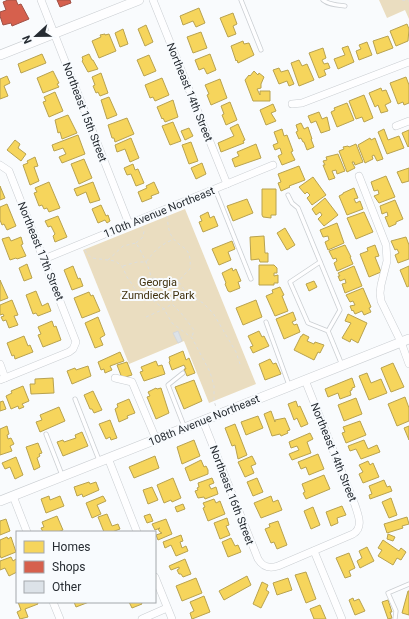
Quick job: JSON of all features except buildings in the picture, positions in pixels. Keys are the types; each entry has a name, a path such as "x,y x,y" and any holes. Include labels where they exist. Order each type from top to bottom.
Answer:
{"main road":[{"path":"0,55 139,0"},
{"name":"108th Avenue Northeast","path":"0,500 405,341"}],"street":[{"name":"Northeast 15th Street","path":"42,0 129,224"},
{"name":"Northeast 14th Street","path":"153,0 227,184"},
{"path":"292,104 302,103 409,62"},
{"path":"396,126 409,121"},
{"name":"Northeast 17th Street","path":"0,165 9,171 76,342 73,348 68,352 3,379"},
{"name":"110th Avenue Northeast","path":"44,259 273,165"},
{"path":"359,176 383,238 387,253 387,261 380,292 381,301 405,341 409,364"},
{"path":"0,364 3,379"},
{"path":"115,378 132,382 156,439"},
{"name":"Northeast 14th Street","path":"305,380 357,510 360,525 353,534 314,551"},
{"name":"Northeast 16th Street","path":"204,421 258,559 265,566 273,567 314,551"},
{"path":"104,459 137,531"},
{"path":"13,496 27,531"},
{"path":"314,551 342,619"},
{"path":"156,580 172,619"},
{"path":"53,603 60,619"},
{"path":"142,619 167,608"}],"lane":[{"path":"241,0 261,50"},
{"path":"323,0 335,5 345,6"},
{"path":"215,189 251,278"},
{"path":"288,195 292,203 298,208 340,310 328,331"},
{"path":"320,262 290,282 308,323 328,331 342,365"},
{"path":"266,322 289,386"},
{"path":"183,373 168,385 185,428"},
{"path":"75,400 104,459"},
{"path":"46,434 62,476"},
{"path":"395,619 396,611 388,593 409,584"}],"path":[{"path":"402,0 409,1"},
{"path":"146,317 172,304 176,285 190,269 191,258 186,248 177,242 171,234 164,210"},
{"path":"108,260 123,246 136,243 143,237 144,231 139,220"},
{"path":"146,262 162,244 174,239"},
{"path":"136,243 146,262 151,278 148,297"},
{"path":"83,244 87,254 92,258 115,261 122,266 127,278 136,290 164,309 172,323 192,338 210,372 214,386 214,401 218,409"},
{"path":"122,266 137,262 146,262"},
{"path":"151,278 162,279 176,285"},
{"path":"178,282 187,294 204,303 214,313 236,352 240,364"},
{"path":"172,304 181,312 194,330 192,338"}],"green space":[{"path":"379,0 409,0 409,19 405,10 387,18"},
{"name":"Georgia Zumdieck Park","path":"185,209 256,384 209,403 184,341 129,364 83,250"}]}
